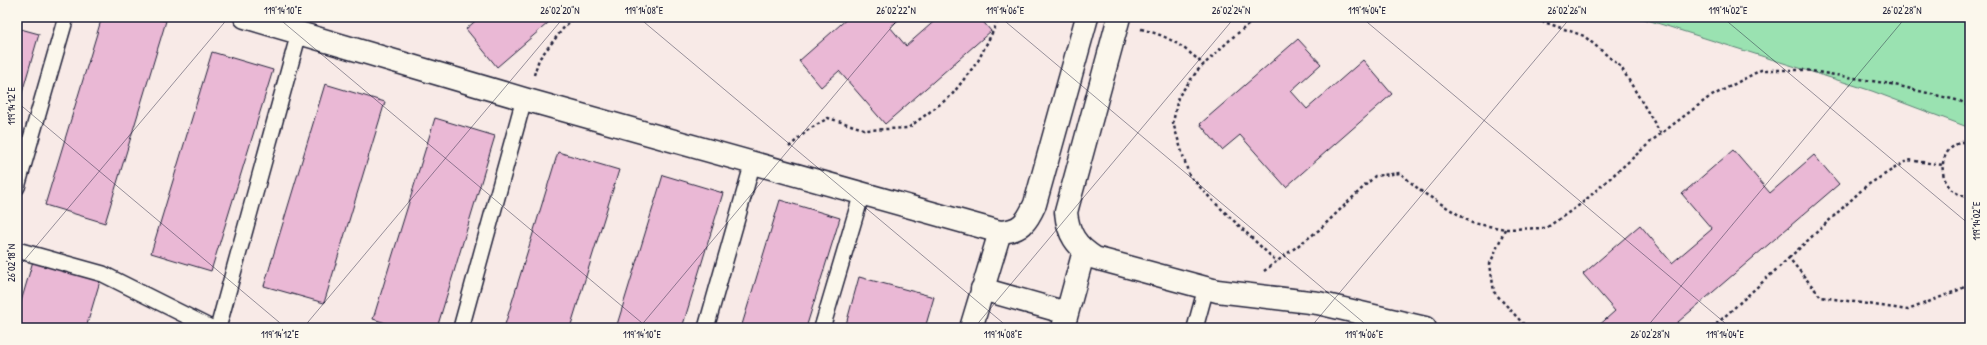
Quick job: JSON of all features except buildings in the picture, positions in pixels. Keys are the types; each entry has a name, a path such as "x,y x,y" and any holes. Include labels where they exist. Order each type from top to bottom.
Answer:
{"street":[{"path":"245,17 524,99 1000,232 1011,232 1022,226 1035,204 1087,17"},
{"path":"1118,20 1066,212 1067,227 1073,239 1084,251 1095,258 1206,288 1318,303 1425,328"},
{"path":"970,328 1000,232"},
{"path":"982,289 1065,320 1084,251"}],"lane":[{"path":"17,187 66,17"},
{"path":"218,328 299,33"},
{"path":"461,328 524,99"},
{"path":"706,328 760,164"},
{"path":"822,328 862,193"},
{"path":"17,250 103,274 211,328"},
{"path":"1195,328 1206,288"}],"path":[{"path":"524,99 530,89 539,58 566,25 576,17"},
{"path":"760,164 808,130 828,118 867,130 908,128 951,96 978,61 1000,17"},
{"path":"1258,17 1234,36 1204,65 1178,97 1172,123 1189,175 1211,199 1277,262"},
{"path":"1530,17 1584,36 1621,67 1661,134"},
{"path":"1118,20 1181,44 1204,65"},
{"path":"1239,293 1319,230 1375,176 1400,173 1422,192 1472,223 1505,229 1546,228 1581,204 1661,134 1708,98 1761,70 1805,70 1891,84 1960,101 1970,106"},
{"path":"1970,141 1958,144 1951,149 1946,156 1943,165 1943,175 1950,188 1962,196 1970,198"},
{"path":"1712,328 1866,186 1908,160 1943,165"},
{"path":"1505,229 1490,264 1494,292 1528,328"},
{"path":"1789,258 1821,297 1908,310 1961,289 1970,282"}],"green space":[{"path":"1638,17 1970,17 1970,128 1872,91"}]}
